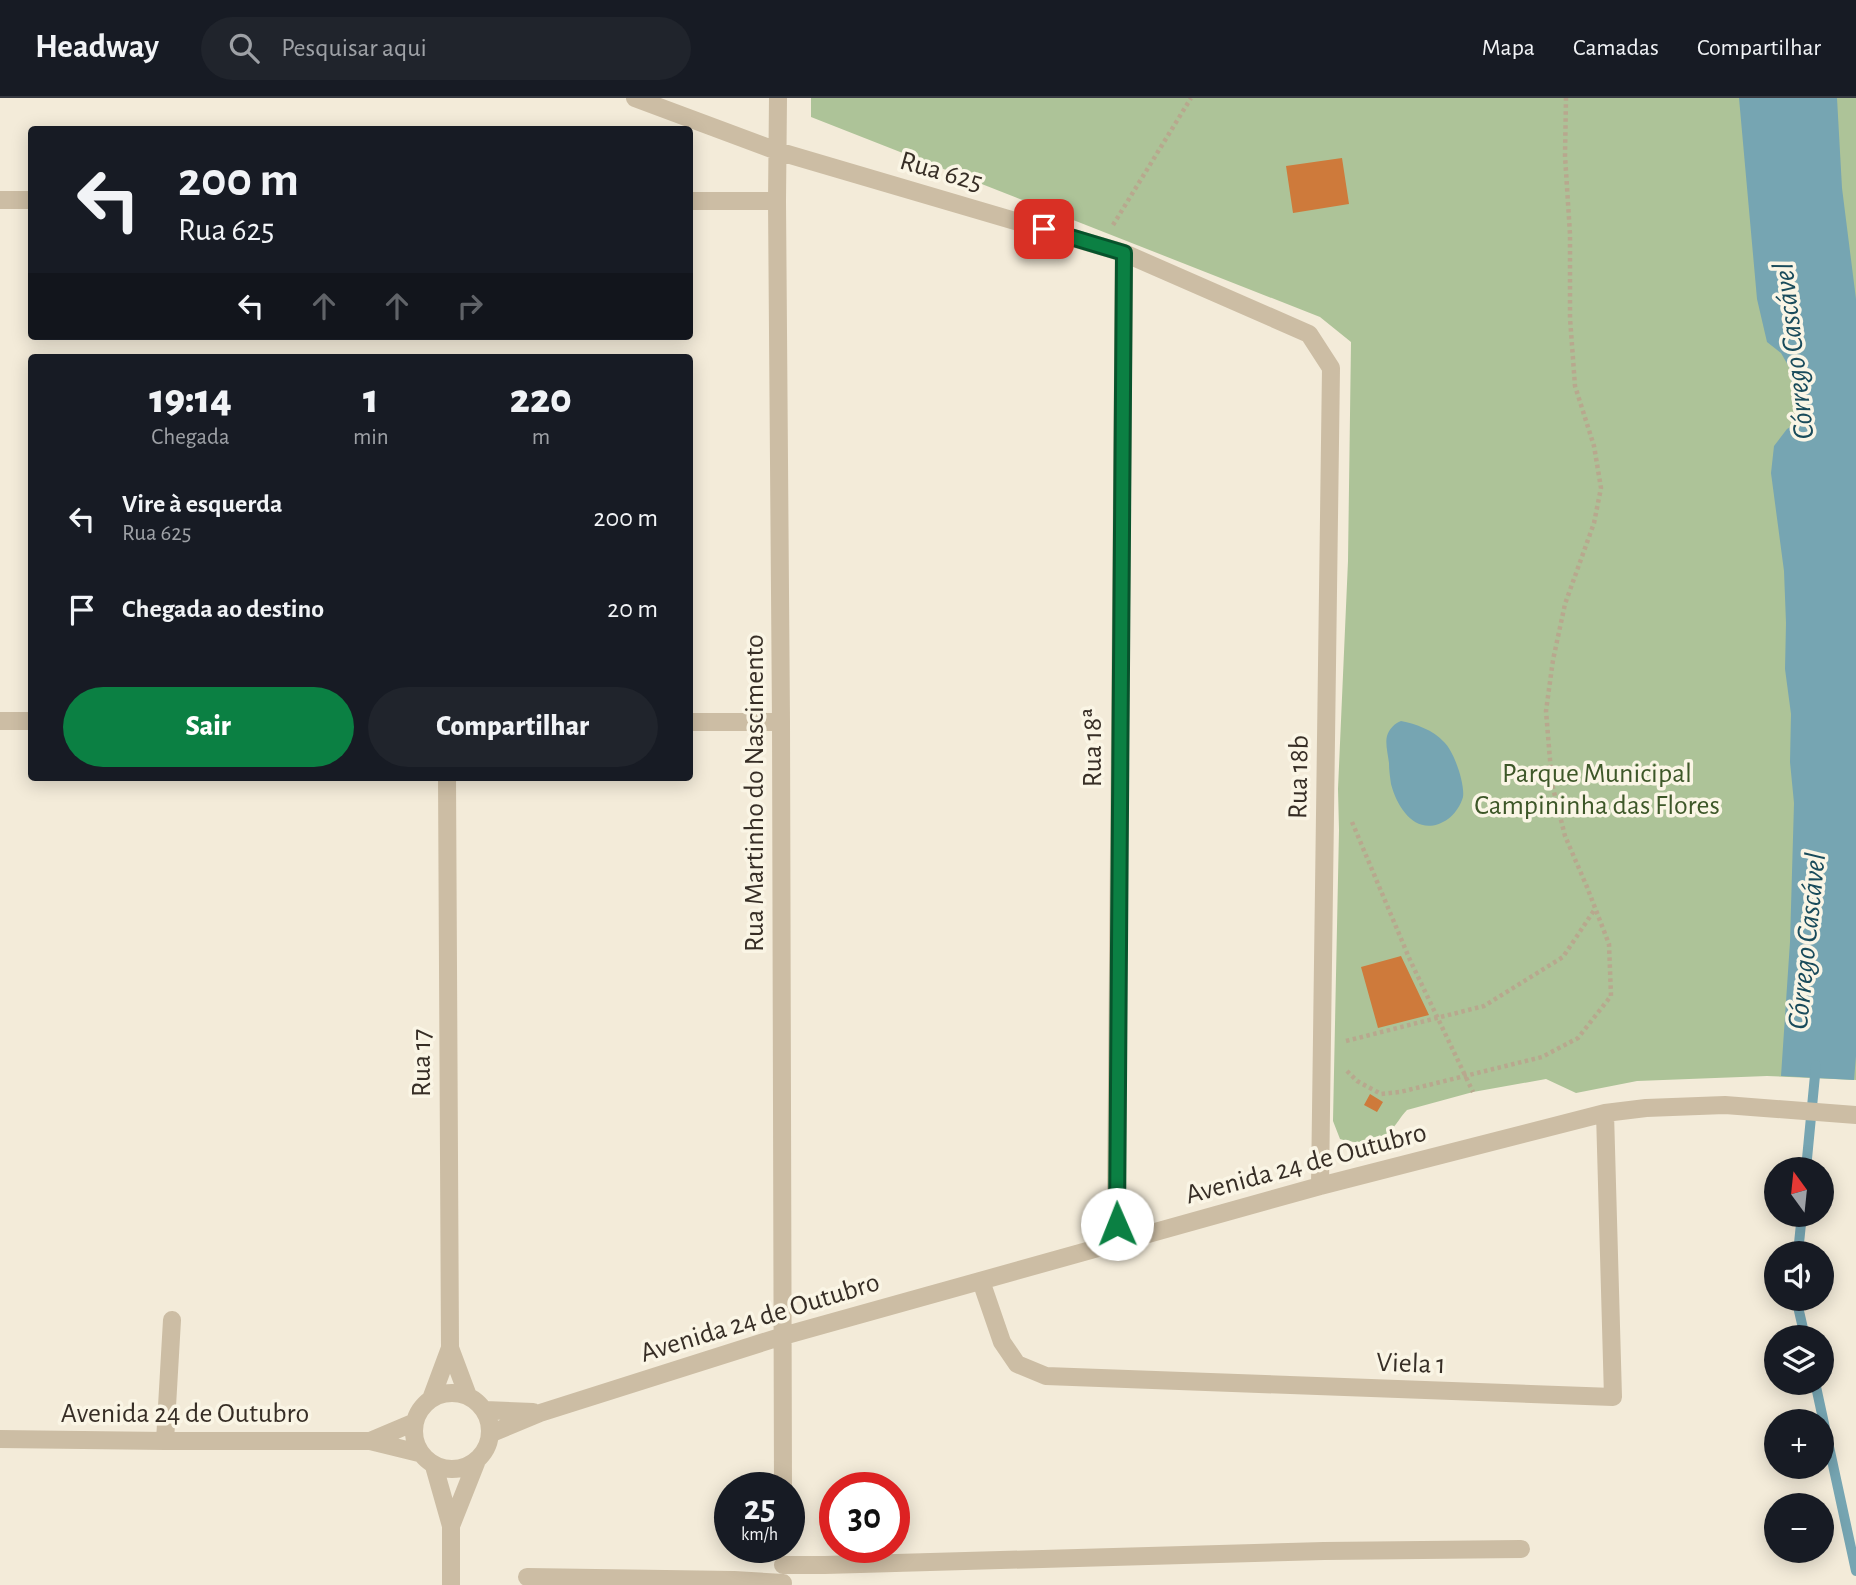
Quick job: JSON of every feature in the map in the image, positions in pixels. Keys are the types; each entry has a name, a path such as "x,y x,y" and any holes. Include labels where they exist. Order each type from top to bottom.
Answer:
{"street":[{"name":"Rua 625","path":"635,98 777,151 1124,253 1309,334 1331,368"},
{"name":"Rua Martinho do Nascimento","path":"778,98 783,1472"},
{"path":"0,200 28,200"},
{"path":"693,201 777,201"},
{"name":"Rua 18ª","path":"1118,1243 1116,1191 1124,253"},
{"name":"Rua 18b","path":"1320,1186 1331,368"},
{"path":"0,721 28,721"},
{"path":"693,722 781,722"},
{"name":"Rua 17","path":"447,781 450,1348 468,1396"},
{"name":"Avenida 24 de Outubro","path":"492,1433 540,1413 783,1336 1320,1186 1605,1113 1646,1108 1725,1105 1856,1115"},
{"name":"Viela 1","path":"981,1281 1002,1342 1017,1364 1046,1376 1613,1397 1605,1113"},
{"path":"165,1441 172,1320"},
{"name":"Rua 17","path":"431,1399 450,1348"},
{"path":"446,1583 451,1526 476,1463 487,1450 492,1433 485,1409 477,1401 468,1396 449,1393 431,1399 421,1409 415,1422 414,1438 419,1453 434,1466 455,1471 476,1463"},
{"name":"Avenida 24 de Outubro","path":"485,1409 540,1413"},
{"name":"Avenida 24 de Outubro","path":"370,1441 415,1422"},
{"name":"Avenida 24 de Outubro","path":"0,1439 370,1441 419,1453"},
{"path":"434,1466 451,1526"},
{"path":"527,1577 734,1580 825,1565 1324,1551 1521,1549"}],"path":[{"path":"1108,233 1191,98"},
{"path":"1343,1066 1357,1081 1381,1094 1400,1092 1542,1057 1578,1038 1611,996 1608,944 1565,836 1552,785 1546,711 1565,604 1594,523 1601,488 1594,446 1575,386 1570,318 1566,98"},
{"path":"1348,813 1410,960 1473,1092"},
{"path":"1336,1044 1484,1006 1563,957 1595,909"}],"green space":[{"name":"Parque Municipal Campininha das Flores","path":"811,98 1856,98 1856,1080 1767,1076 1637,1081 1576,1093 1546,1079 1473,1092 1407,1110 1389,1132 1371,1141 1353,1142 1340,1139 1333,1121 1338,789 1348,561 1351,342 1320,317 811,117"}],"water":[{"path":"1739,98 1837,98 1842,188 1856,299 1854,1080 1781,1076 1790,942 1794,803 1790,762 1791,714 1785,669 1784,571 1771,473 1774,446 1787,429 1798,422 1789,367 1781,353 1767,342 1757,299"},
{"path":"1401,721 1424,728 1440,738 1448,746 1458,768 1463,791 1462,800 1453,815 1438,824 1428,826 1411,819 1394,794 1386,739 1391,729"}],"building":[{"path":"1342,158 1349,204 1293,213 1286,166"},
{"path":"1401,956 1429,1015 1378,1028 1361,967"},
{"path":"1370,1094 1383,1102 1377,1112 1364,1105"}],"waterway":[{"name":"Córrego Cascável","path":"1807,1157 1816,1065"},
{"name":"Córrego Cascável","path":"1799,1241 1801,1227"},
{"name":"Córrego Cascável","path":"1799,1311 1802,1325"},
{"name":"Córrego Cascável","path":"1818,1395 1856,1571"}],"route":[{"path":"1044,229 1124,253 1117,1224"}]}
